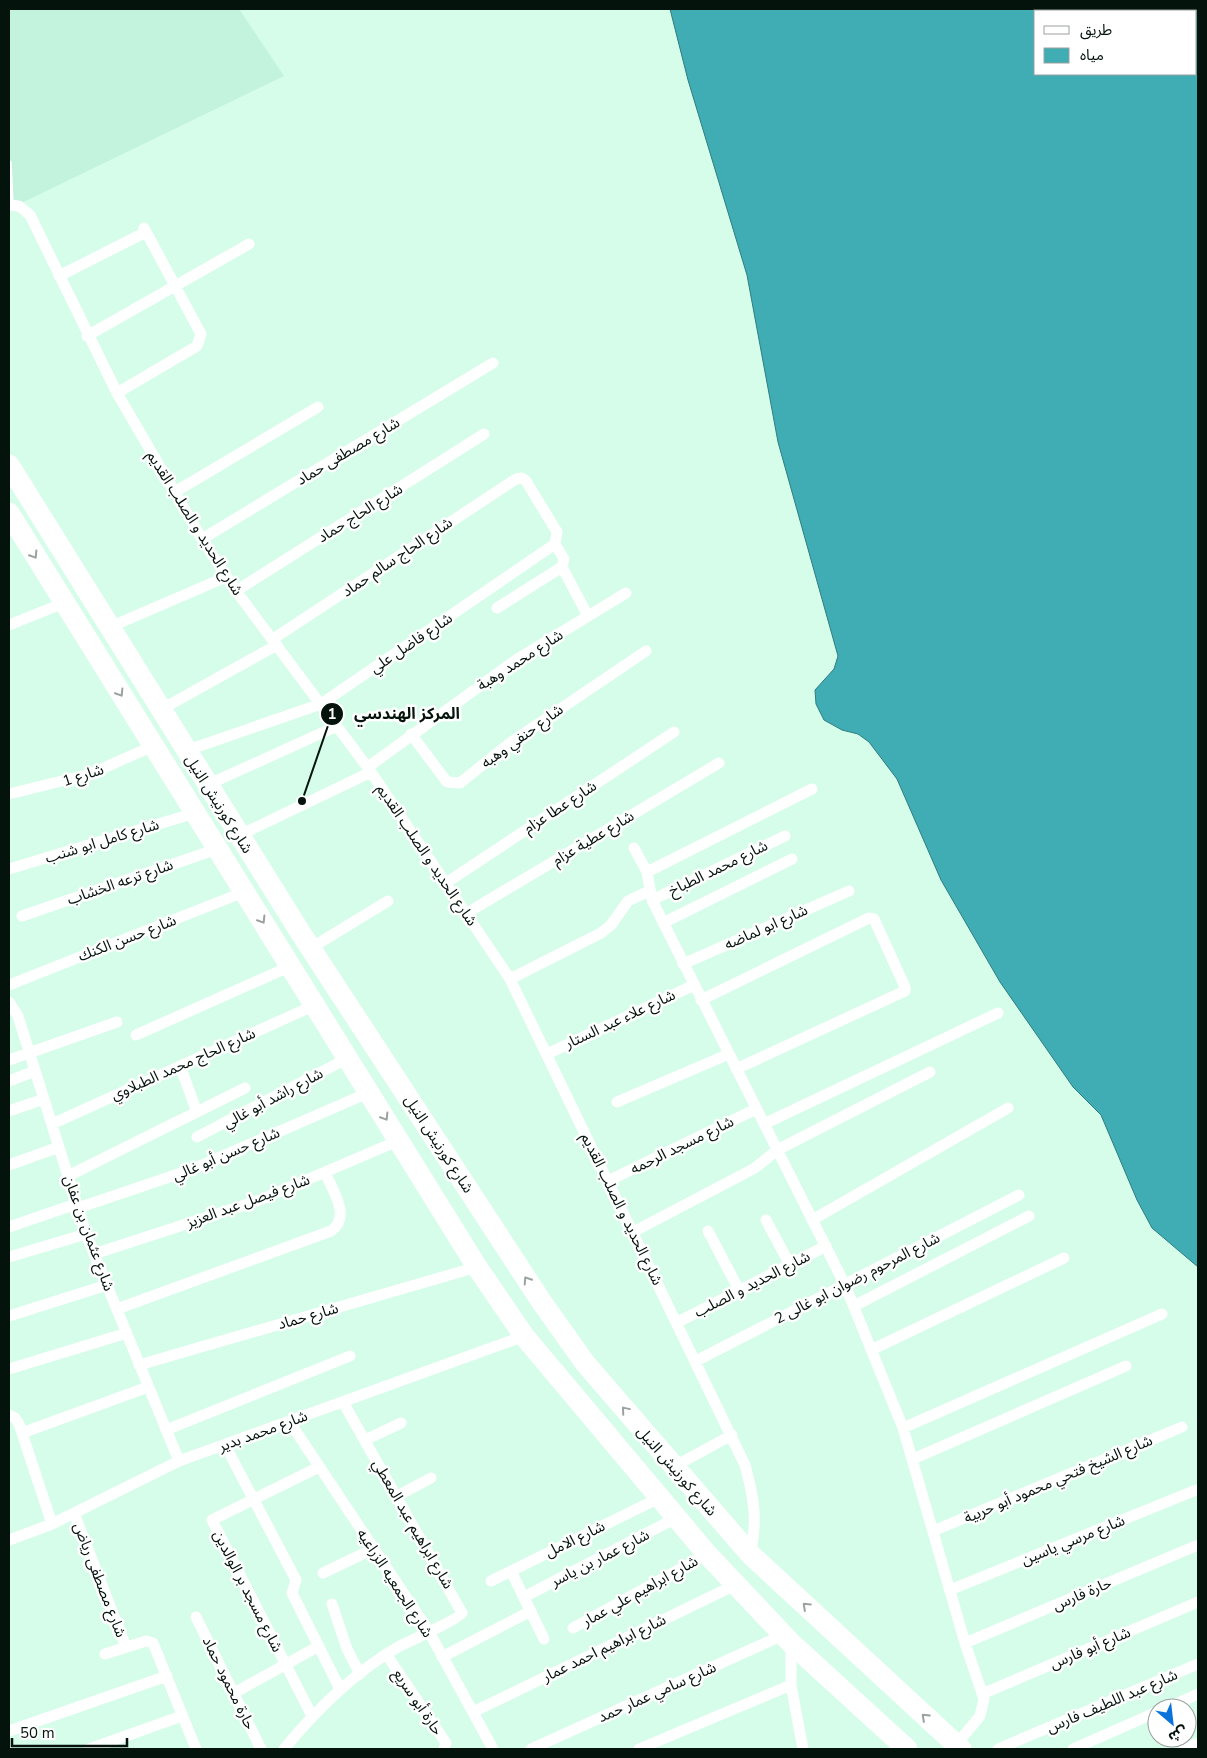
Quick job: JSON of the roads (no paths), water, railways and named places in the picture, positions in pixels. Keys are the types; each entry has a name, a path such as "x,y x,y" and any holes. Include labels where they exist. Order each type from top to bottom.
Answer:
{"highway":[{"name":"شارع كورنيش النيل","path":"9,465 185,750 306,940 541,1301 585,1363 673,1468 750,1554 958,1747"},
{"name":"شارع كورنيش النيل","path":"9,513 400,1140 477,1267 524,1336 659,1498 735,1585 787,1639 907,1749"},
{"path":"278,945 306,940"}],"street":[{"name":"شارع الحديد و الصلب القديم","path":"10,204 19,206 30,215 87,336 117,394 174,493 226,577 370,769 510,979 678,1322 745,1465 753,1496 756,1529 750,1554"},
{"path":"59,276 145,230 201,334 200,342 117,394"},
{"path":"87,336 249,244"},
{"name":"شارع مصطفى حماد","path":"202,539 493,363"},
{"path":"174,493 318,407"},
{"name":"شارع الحاج حماد","path":"236,591 484,434"},
{"name":"شارع الحاج سالم حماد","path":"160,710 275,642 510,481 522,478 557,532 556,544"},
{"path":"556,544 564,558 562,567 588,616"},
{"name":"شارع فاضل علي","path":"185,750 321,704 556,544"},
{"path":"497,608 562,567"},
{"path":"110,627 226,577"},
{"name":"شارع محمد وهبة","path":"240,836 370,769 411,734 516,660 626,593"},
{"path":"9,625 64,603"},
{"name":"شارع حنفي وهبه","path":"411,734 447,782 460,783 510,743 646,651"},
{"path":"207,785 337,726"},
{"name":"شارع عطا عزام","path":"446,882 674,732"},
{"name":"شارع 1","path":"9,794 74,779 106,768 153,746"},
{"name":"شارع عطية عزام","path":"467,913 719,763"},
{"path":"647,872 812,789"},
{"name":"شارع كامل ابو شنب","path":"9,869 196,813"},
{"name":"شارع محمد الطباخ","path":"510,979 601,933 611,925 628,901 651,895 784,836"},
{"path":"634,848 647,872 651,895 663,923 845,1285 903,1428 965,1643 982,1694 982,1710 958,1747"},
{"name":"شارع ترعه الخشاب","path":"22,916 217,849"},
{"path":"663,923 792,860"},
{"name":"شارع ابو لماضه","path":"683,964 849,891"},
{"name":"شارع حسن الكنك","path":"9,985 244,892"},
{"path":"306,940 388,901"},
{"path":"701,1000 869,918 874,919 905,987 904,991 736,1069"},
{"path":"136,1035 290,966"},
{"name":"شارع علاء عبد الستار","path":"547,1054 694,985"},
{"name":"شارع عثمان بن عفان","path":"9,1002 18,1016 86,1234 179,1461"},
{"name":"شارع الحاج محمد الطبلاوي","path":"52,1124 315,1005"},
{"path":"764,1124 998,1013"},
{"path":"9,1060 117,1022"},
{"path":"617,1102 728,1054"},
{"name":"شارع راشد أبو غالي","path":"197,1137 348,1058"},
{"path":"180,1066 197,1112"},
{"path":"9,1081 35,1071"},
{"path":"633,1232 755,1168 777,1150 930,1072"},
{"path":"68,1176 245,1088"},
{"name":"شارع حسن أبو غالي","path":"9,1227 192,1169 370,1092"},
{"path":"9,1111 44,1099"},
{"path":"812,1220 1008,1108"},
{"name":"شارع مسجد الرحمه","path":"608,1181 756,1109"},
{"name":"شارع فيصل عبد العزيز","path":"94,1254 257,1201 400,1140"},
{"path":"9,1165 59,1147"},
{"path":"117,1309 331,1231 339,1224 341,1214 324,1172"},
{"name":"شارع المرحوم رضوان ابو غالى 2","path":"696,1361 1019,1195"},
{"path":"854,1306 1029,1216"},
{"path":"766,1220 790,1264"},
{"path":"708,1231 739,1290"},
{"path":"9,1256 86,1234"},
{"name":"شارع الحديد و الصلب","path":"678,1322 826,1246"},
{"path":"871,1350 1064,1258"},
{"name":"شارع حماد","path":"139,1365 477,1267"},
{"path":"9,1316 107,1286"},
{"path":"903,1428 1162,1314"},
{"path":"9,1369 127,1333"},
{"name":"شارع محمد بدير","path":"9,1540 52,1524 179,1461 524,1336"},
{"path":"166,1430 350,1356"},
{"path":"913,1459 1126,1366"},
{"path":"22,1433 148,1387"},
{"name":"شارع ابراهيم عبد المعطي","path":"343,1402 462,1611 459,1618 428,1630"},
{"path":"9,1415 18,1420 52,1524"},
{"name":"شارع الجمعيه الزراعيه","path":"289,1421 428,1630 493,1749"},
{"path":"365,1440 401,1424"},
{"name":"شارع الشيخ فتحي محمود أبو حربية","path":"933,1531 1182,1427"},
{"path":"673,1468 732,1435"},
{"path":"225,1445 296,1580 292,1594 340,1689"},
{"name":"شارع مسجد بر الوالدين","path":"312,1716 212,1522 213,1518 319,1467"},
{"path":"397,1496 431,1478"},
{"name":"شارع مرسي ياسين","path":"950,1590 1196,1490"},
{"name":"شارع الامل","path":"491,1580 659,1498"},
{"name":"شارع مصطفى رياض","path":"74,1513 126,1647"},
{"name":"شارع عمار بن ياسر","path":"524,1597 676,1518"},
{"name":"حارة فارس","path":"965,1643 1198,1545"},
{"path":"323,1573 374,1549"},
{"name":"شارع ابراهيم علي عمار","path":"572,1628 707,1554"},
{"path":"510,1571 544,1639"},
{"name":"شارع ابراهيم احمد عمار","path":"473,1712 735,1585"},
{"name":"شارع أبو فارس","path":"982,1694 1198,1602"},
{"path":"332,1604 347,1649 360,1674"},
{"path":"442,1657 531,1612"},
{"name":"حارة محمود حماد","path":"196,1617 261,1749"},
{"path":"284,1749 312,1716 340,1689 386,1654 428,1630"},
{"path":"787,1639 791,1685 802,1749"},
{"name":"شارع سامي عمار حمد","path":"531,1749 787,1639"},
{"path":"105,1654 151,1641 196,1749"},
{"path":"234,1693 319,1646"},
{"name":"حارة أبو سريع","path":"386,1654 446,1743 444,1749"},
{"name":"شارع عبد اللطيف فارس","path":"998,1749 1198,1664"},
{"path":"9,1730 166,1676"},
{"path":"639,1749 791,1685"},
{"path":"89,1749 182,1716"},
{"path":"1072,1749 1147,1716"},
{"path":"1184,1749 1198,1743"}],"lane":[{"path":"9,163 10,204"}],"water":[{"path":"670,9 1198,9 1198,1267 1152,1228 1137,1200 1101,1115 1073,1087 1000,982 941,880 897,779 869,742 858,734 842,730 824,720 816,704 815,690 834,669 838,656 778,442 747,275 688,80"}],"place":[{"name":"المركز الهندسي","path":"302,801"}]}
